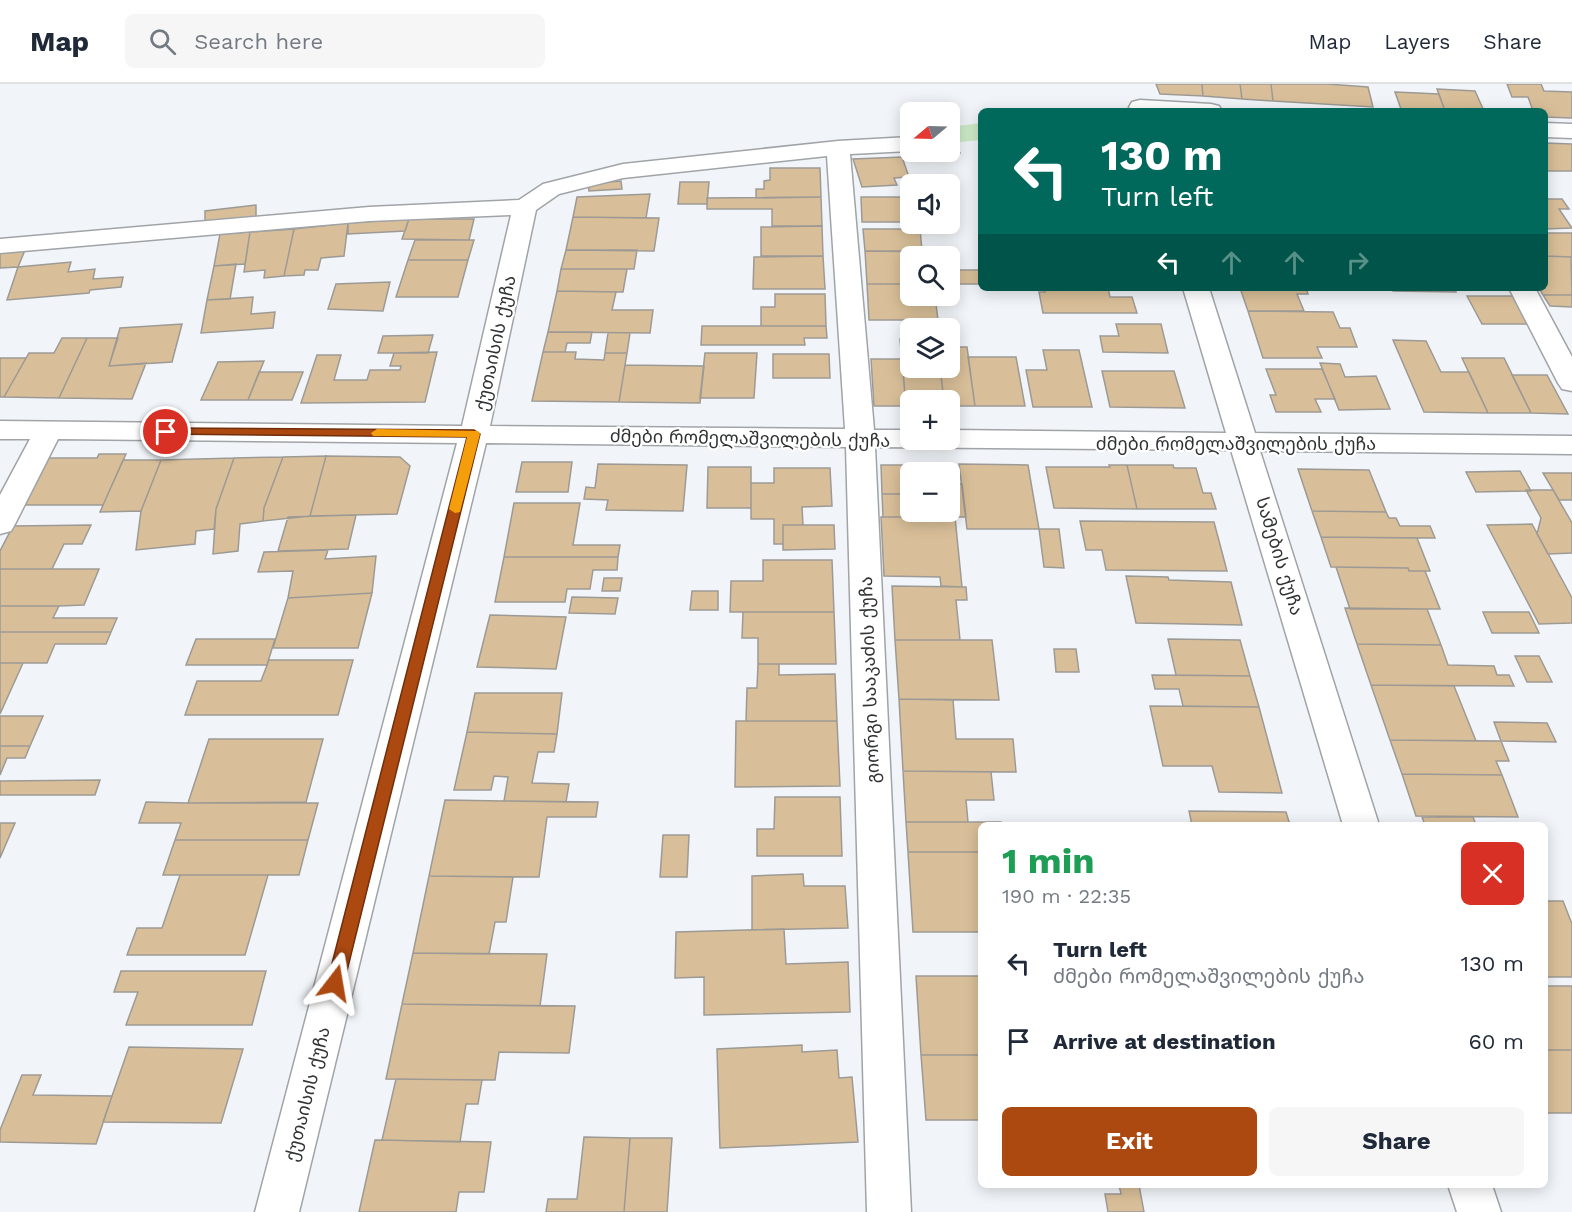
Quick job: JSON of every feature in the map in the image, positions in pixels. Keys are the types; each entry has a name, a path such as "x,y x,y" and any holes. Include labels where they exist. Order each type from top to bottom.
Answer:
{"street":[{"path":"1136,103 1183,108"},
{"path":"1548,130 1572,131"},
{"path":"0,246 369,214 525,207 551,189 623,171 838,148 900,145"},
{"name":"გიორგი სააკაძის ქუჩა","path":"838,148 860,439 889,1212"},
{"name":"ქუთაისის ქუჩა","path":"278,1212 474,434 525,207"},
{"name":"სამების ქუჩა","path":"1198,291 1360,822"},
{"path":"1524,291 1572,384"},
{"name":"ძმები რომელაშვილების ქუჩა","path":"0,430 1572,445"},
{"path":"0,524 48,431"},
{"path":"1471,1188 1479,1212"}],"green space":[{"path":"978,123 978,140 960,142 960,126"}],"building":[{"path":"1156,84 1202,84 1203,96 1160,94"},
{"path":"1202,84 1240,84 1242,99 1203,96"},
{"path":"1240,84 1271,84 1273,101 1242,99"},
{"path":"1271,84 1368,87 1373,107 1273,101"},
{"path":"1507,84 1541,84 1544,91 1572,92 1572,118 1548,117 1548,108 1532,108 1528,97 1512,97"},
{"path":"1437,89 1475,91 1483,108 1444,108"},
{"path":"1395,92 1439,94 1444,108 1401,108"},
{"path":"1548,143 1572,144 1572,171 1548,171"},
{"path":"900,157 900,162 904,162 908,174 900,174 900,178 894,178 897,185 862,187 853,159"},
{"path":"770,168 820,168 821,197 756,198 756,189 764,189 764,181 770,180"},
{"path":"621,181 622,189 589,191 588,184"},
{"path":"680,182 709,182 707,204 678,204"},
{"path":"650,194 646,218 573,217 577,197"},
{"path":"821,197 822,226 772,226 772,209 707,209 707,198"},
{"path":"861,197 900,197 900,222 862,222"},
{"path":"1548,199 1562,199 1569,209 1559,209 1572,228 1548,229"},
{"path":"256,205 256,221 205,227 205,211"},
{"path":"573,217 659,218 654,251 566,250"},
{"path":"409,219 405,231 348,234 348,223"},
{"path":"409,219 474,219 469,240 402,239"},
{"path":"348,223 344,256 321,258 318,270 305,270 304,275 284,276 294,229"},
{"path":"822,226 823,256 761,256 761,227"},
{"path":"294,229 284,276 264,278 265,270 244,272 250,232"},
{"path":"863,229 900,229 900,234 920,234 922,246 900,246 900,251 865,251"},
{"path":"250,232 245,264 214,266 220,234"},
{"path":"1548,233 1572,233 1572,257 1548,256"},
{"path":"415,240 474,240 468,260 408,260"},
{"path":"25,250 18,267 0,268 0,252"},
{"path":"566,250 637,250 634,269 561,269"},
{"path":"865,251 900,251 900,284 867,284"},
{"path":"823,256 825,289 753,289 754,257"},
{"path":"1548,256 1571,257 1572,295 1543,295 1541,291 1548,291"},
{"path":"408,260 468,260 458,297 396,297"},
{"path":"71,262 68,272 95,269 93,279 123,277 121,287 90,290 89,293 7,300 18,267"},
{"path":"236,264 230,299 207,300 214,266"},
{"path":"561,269 627,269 623,292 557,291"},
{"path":"960,270 978,270 978,284 960,284"},
{"path":"390,282 383,311 328,309 336,284"},
{"path":"867,284 900,284 900,306 936,306 938,318 900,318 900,320 869,320"},
{"path":"557,291 616,292 612,310 653,310 650,333 548,332"},
{"path":"1109,291 1110,297 1132,297 1137,313 1043,313 1039,292"},
{"path":"1241,291 1307,291 1308,294 1297,294 1304,311 1248,311"},
{"path":"1393,291 1456,291 1456,292"},
{"path":"775,294 825,294 826,326 761,326 761,307 775,307"},
{"path":"1543,295 1572,295 1572,307 1550,306"},
{"path":"1467,296 1517,296 1534,324 1482,324"},
{"path":"253,297 251,314 275,312 273,328 201,333 207,300"},
{"path":"1248,311 1333,312 1340,328 1350,328 1357,347 1317,347 1322,358 1263,358"},
{"path":"182,324 172,362 109,366 120,328"},
{"path":"1116,324 1161,324 1168,353 1103,352 1100,336 1119,336"},
{"path":"702,326 826,326 827,338 804,338 805,345 701,345"},
{"path":"548,332 592,332 590,343 567,343 565,352 543,352"},
{"path":"608,333 630,333 627,353 605,353"},
{"path":"433,335 428,353 378,353 383,336"},
{"path":"62,338 87,338 59,398 4,397 29,353 54,353"},
{"path":"87,338 118,338 109,366 146,363 132,399 59,398"},
{"path":"1393,340 1426,341 1441,372 1469,372 1488,413 1424,412"},
{"path":"960,347 967,347 975,406 960,406 960,390 943,390 941,378 960,378"},
{"path":"1043,350 1079,350 1092,407 1033,407 1026,370 1047,370"},
{"path":"437,352 425,402 301,403 317,355 341,355 334,380 367,380 370,370 400,370 401,366 390,366 394,353"},
{"path":"543,352 576,352 575,359 604,360 605,353 627,353 619,402 532,401"},
{"path":"705,353 757,353 754,398 700,398"},
{"path":"773,354 829,354 830,378 773,378"},
{"path":"968,357 1016,357 1025,406 975,406"},
{"path":"0,358 26,358 4,397 0,397"},
{"path":"1462,358 1504,358 1531,413 1488,413"},
{"path":"871,359 900,359 900,378 904,378 905,390 900,390 900,406 874,406"},
{"path":"264,361 248,400 201,400 218,362"},
{"path":"1320,363 1340,364 1345,377 1376,376 1390,409 1339,410"},
{"path":"625,365 704,366 700,403 619,402"},
{"path":"1266,369 1322,369 1335,399 1315,399 1321,412 1276,412 1270,395 1276,395"},
{"path":"1102,371 1174,371 1185,408 1110,407"},
{"path":"259,372 303,372 292,400 248,400"},
{"path":"1512,375 1547,375 1568,414 1531,413"},
{"path":"903,378 941,378 943,390 905,390"},
{"path":"99,454 126,454 103,505 25,505 49,458 97,458"},
{"path":"326,456 310,516 263,521 264,508 283,457"},
{"path":"326,456 400,457 410,466 397,514 310,516"},
{"path":"283,457 264,508 263,521 240,524 238,551 213,554 216,509 234,458"},
{"path":"234,458 216,509 214,529 196,531 195,544 136,550 141,511 161,460"},
{"path":"123,460 161,460 141,511 100,512"},
{"path":"522,462 572,462 568,492 516,492"},
{"path":"598,464 687,465 683,511 606,510 608,500 584,499 586,487 595,488"},
{"path":"960,464 1028,465 1039,529 967,529"},
{"path":"881,465 900,465 900,494 882,494"},
{"path":"1109,465 1127,465 1137,509 1054,508 1046,467 1110,467"},
{"path":"1127,465 1173,465 1174,468 1196,468 1203,493 1211,493 1216,509 1137,509"},
{"path":"708,467 751,467 751,508 707,508"},
{"path":"774,468 830,468 832,506 802,507 803,525 783,525 783,544 774,544 774,519 751,519 751,483 774,483"},
{"path":"1298,469 1369,470 1386,512 1312,511"},
{"path":"1520,471 1531,491 1476,492 1466,472"},
{"path":"1543,473 1572,473 1572,500 1559,500"},
{"path":"960,484 962,484 966,517 960,517"},
{"path":"1526,490 1553,490 1572,523 1572,553 1548,554 1537,534 1541,518"},
{"path":"882,494 900,494 900,517 883,517"},
{"path":"514,503 580,503 573,545 620,545 618,557 504,557"},
{"path":"1312,511 1386,512 1389,518 1396,518 1400,526 1430,526 1435,538 1321,537"},
{"path":"356,515 348,549 278,551 288,517"},
{"path":"881,517 900,517 900,522 956,522 962,587 941,586 940,577 884,576"},
{"path":"1080,521 1214,522 1227,571 1106,570 1102,550 1086,550"},
{"path":"1532,524 1572,598 1572,623 1539,624 1487,525"},
{"path":"91,525 82,544 64,544 52,569 0,569 0,551 13,526"},
{"path":"783,525 834,525 835,549 783,550"},
{"path":"1039,529 1059,529 1064,568 1044,567"},
{"path":"1321,537 1417,538 1430,571 1409,571 1408,568 1331,567"},
{"path":"328,550 325,559 376,556 372,593 288,598 293,571 258,572 264,552"},
{"path":"504,557 618,557 617,570 593,570 590,589 567,589 565,602 495,602"},
{"path":"763,560 832,560 834,612 730,612 731,581 763,581"},
{"path":"1336,567 1408,568 1409,571 1425,571 1440,609 1350,609"},
{"path":"0,569 99,569 84,605 0,606"},
{"path":"1126,576 1231,582 1242,625 1136,623"},
{"path":"604,578 622,578 620,591 602,591"},
{"path":"892,586 966,587 967,600 956,600 960,640 895,640"},
{"path":"692,591 718,591 718,610 690,610"},
{"path":"372,593 358,648 273,648 288,598"},
{"path":"572,597 618,598 615,614 569,613"},
{"path":"0,606 59,606 53,618 117,618 111,632 0,632"},
{"path":"1345,608 1427,609 1441,645 1357,644"},
{"path":"743,612 834,612 836,664 758,664 758,638 742,638"},
{"path":"1483,612 1529,612 1539,633 1492,633"},
{"path":"490,615 566,617 556,669 477,667"},
{"path":"0,632 111,632 106,644 55,644 47,663 0,663"},
{"path":"196,639 275,639 267,665 186,665"},
{"path":"1168,639 1240,640 1250,676 1176,675"},
{"path":"895,640 992,640 999,700 899,699"},
{"path":"1357,644 1441,645 1448,665 1494,666 1497,675 1509,675 1514,686 1371,685"},
{"path":"1054,649 1076,649 1079,672 1056,672"},
{"path":"1515,656 1539,656 1552,682 1527,682"},
{"path":"269,660 353,660 338,715 185,715 197,681 261,681"},
{"path":"0,663 23,663 0,714"},
{"path":"758,664 779,664 779,675 835,674 837,721 746,721 747,688 757,688"},
{"path":"1152,675 1250,676 1259,707 1183,706 1179,689 1155,689"},
{"path":"1371,685 1454,686 1476,741 1390,740"},
{"path":"475,693 562,693 557,734 467,732"},
{"path":"899,699 953,700 956,739 1013,739 1016,772 903,771"},
{"path":"1150,706 1259,707 1282,793 1219,792 1212,766 1163,766"},
{"path":"0,716 43,716 30,746 0,746"},
{"path":"736,721 837,721 840,786 735,787"},
{"path":"1494,722 1547,723 1556,742 1501,741"},
{"path":"467,732 557,734 554,752 538,752 532,783 569,784 566,802 504,801 508,777 494,776 491,790 454,790"},
{"path":"209,739 323,739 306,802 188,803"},
{"path":"1390,740 1501,741 1509,761 1496,761 1502,775 1402,774"},
{"path":"0,746 30,746 25,758 7,758 0,775"},
{"path":"903,771 991,772 994,800 966,800 968,822 906,822"},
{"path":"1402,774 1502,775 1518,817 1416,816"},
{"path":"100,780 95,795 0,795 0,781"},
{"path":"775,797 840,797 842,856 757,856 757,829 774,829"},
{"path":"445,800 598,802 596,817 547,817 539,877 429,876"},
{"path":"146,802 318,803 308,840 175,840 181,823 139,823"},
{"path":"1189,811 1286,812 1289,822 1191,822"},
{"path":"1422,817 1473,817 1475,822 1424,822"},
{"path":"906,822 978,822 978,852 908,852"},
{"path":"0,823 15,823 0,858"},
{"path":"663,835 689,835 687,877 660,877"},
{"path":"175,840 308,840 299,875 163,875"},
{"path":"908,852 978,852 978,932 913,932"},
{"path":"803,874 804,886 845,886 848,928 752,930 752,876"},
{"path":"180,875 268,875 245,955 127,955 137,928 162,928"},
{"path":"429,876 513,877 506,922 495,922 489,954 413,953"},
{"path":"1548,901 1563,901 1572,924 1572,977 1548,977"},
{"path":"784,929 786,964 848,962 850,1012 704,1015 704,977 675,978 676,932"},
{"path":"413,953 547,954 540,1006 402,1004"},
{"path":"121,971 266,971 252,1025 126,1025 138,992 114,992"},
{"path":"916,976 978,976 978,1055 921,1055"},
{"path":"1548,986 1572,986 1572,1050 1548,1050"},
{"path":"402,1004 575,1006 569,1053 499,1052 495,1080 386,1079"},
{"path":"802,1045 802,1052 837,1050 839,1078 852,1077 858,1142 720,1148 717,1049"},
{"path":"129,1047 243,1049 221,1123 103,1122"},
{"path":"1548,1050 1572,1050 1572,1113 1548,1113"},
{"path":"921,1055 978,1055 978,1120 926,1120"},
{"path":"22,1075 41,1075 33,1095 112,1096 96,1144 0,1142 0,1130"},
{"path":"396,1079 482,1080 478,1104 466,1104 460,1142 382,1140"},
{"path":"584,1137 630,1138 624,1212 546,1212 548,1199 577,1199"},
{"path":"630,1138 672,1138 667,1212 624,1212"},
{"path":"375,1140 491,1142 484,1192 459,1192 456,1212 359,1212"},
{"path":"1120,1188 1140,1188 1144,1212 1108,1212 1105,1194 1121,1194"}],"slow traffic":[{"path":"377,433 474,434 455,509"}],"route":[{"path":"166,432 474,434 335,983"}]}
